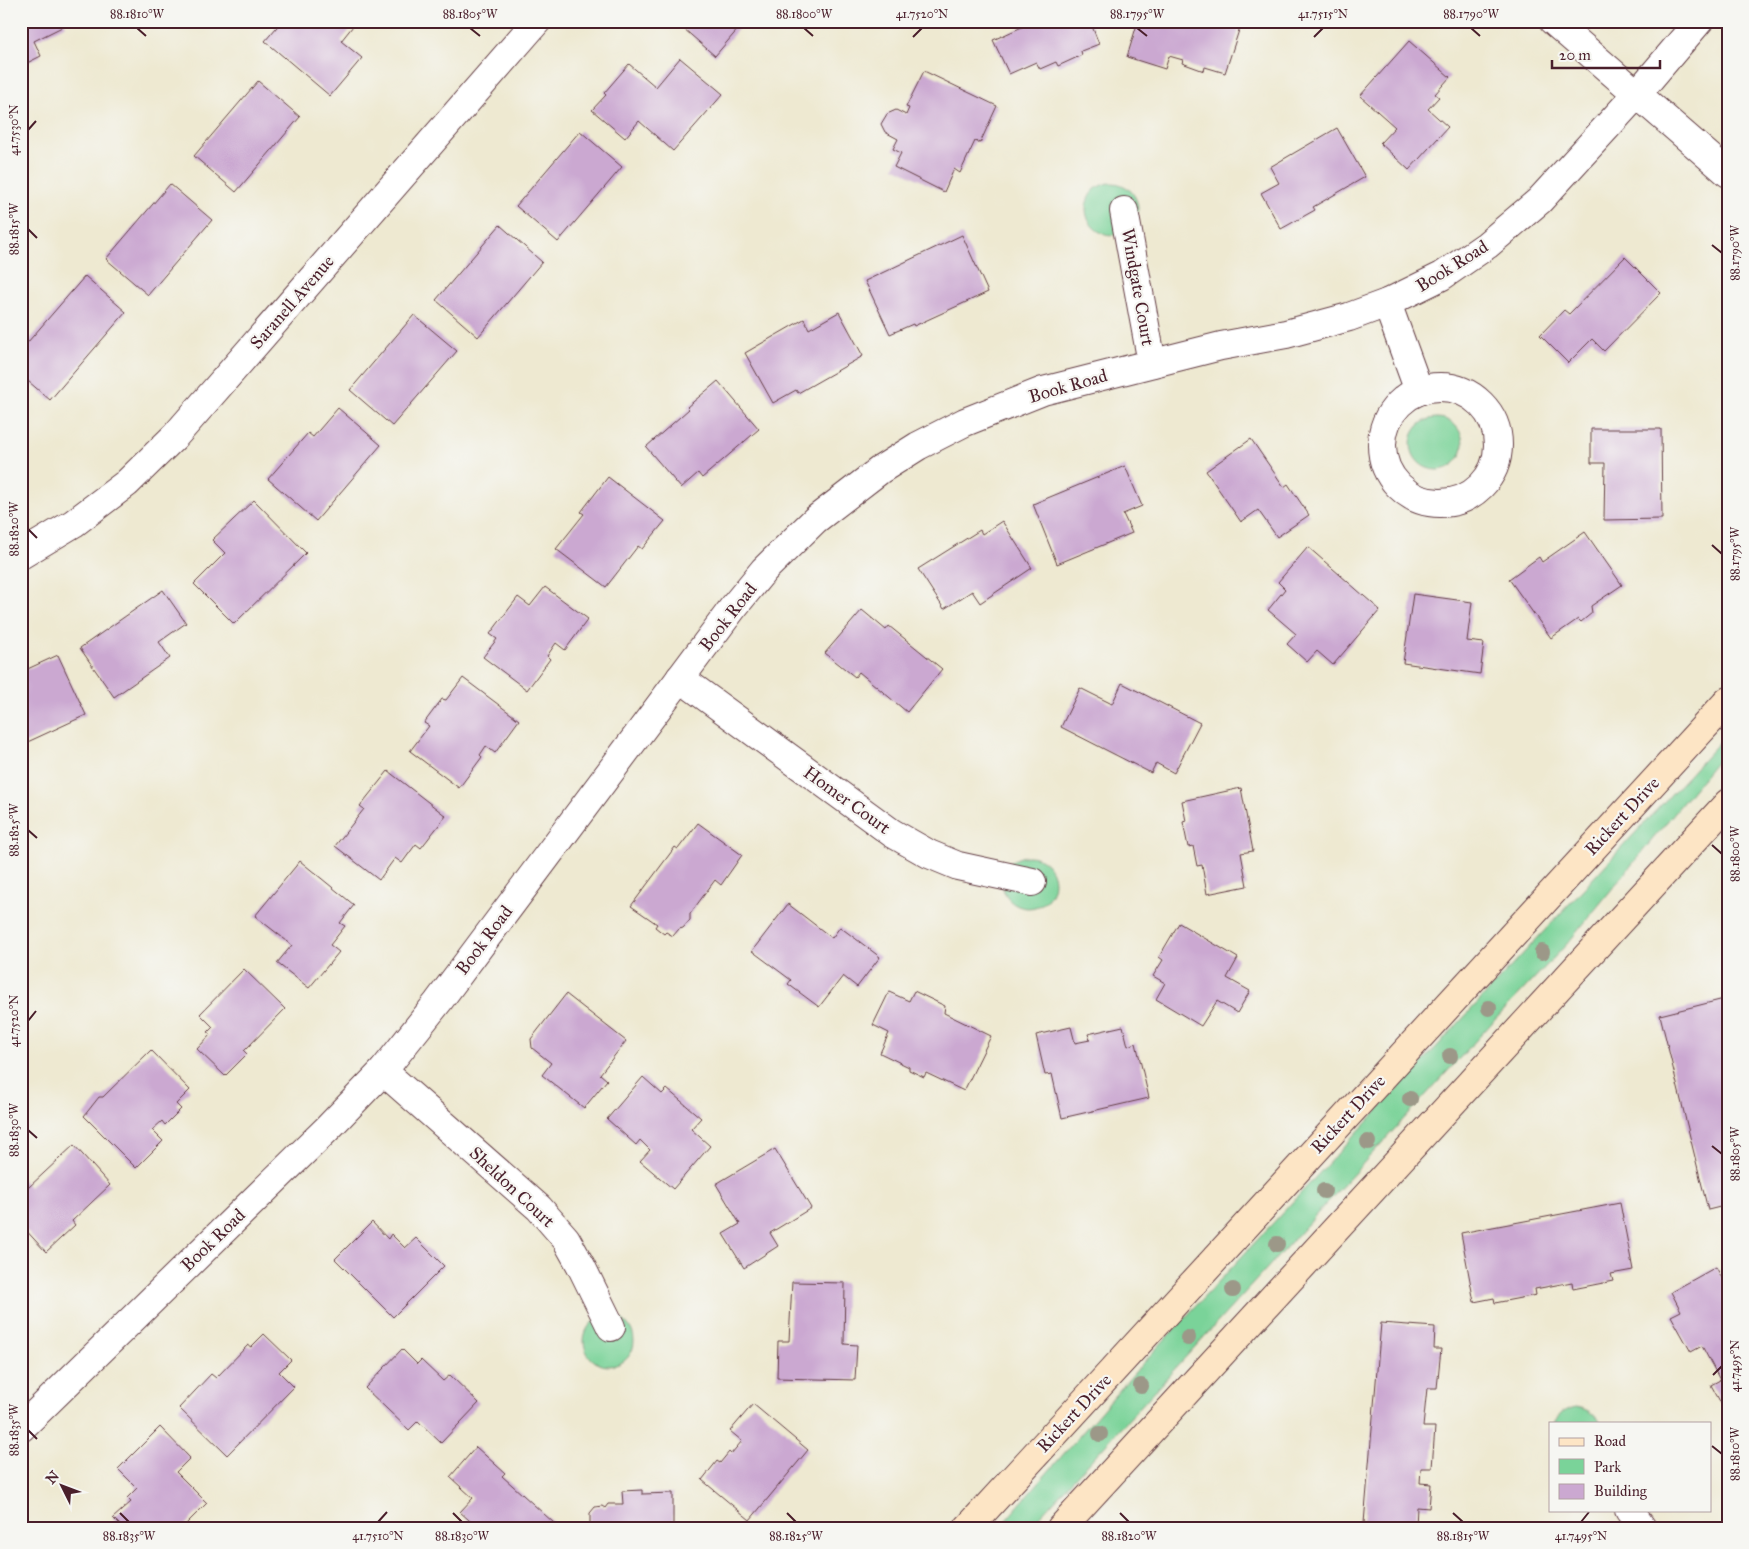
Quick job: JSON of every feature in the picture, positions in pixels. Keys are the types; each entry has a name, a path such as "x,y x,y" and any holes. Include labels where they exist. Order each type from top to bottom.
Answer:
{"street":[{"name":"Saranell Avenue","path":"21,555 74,523 127,483 176,435 537,21"},
{"path":"1553,21 1728,173"},
{"name":"Book Road","path":"21,1428 328,1128 383,1071 438,1002 732,609 764,570 815,520 880,470 918,446 965,422 1043,390 1221,346 1286,334 1349,317 1387,303 1442,276 1487,245 1539,201 1637,94 1699,21"},
{"name":"Windgate Court","path":"1124,211 1152,364"},
{"path":"1387,303 1419,391"},
{"path":"1447,387 1465,393 1481,404 1492,419 1498,437 1497,456 1491,474 1479,489 1462,500 1443,504 1424,502 1406,494 1392,480 1384,463 1381,443 1385,424 1395,407 1410,395 1419,391 1428,388 1447,387"},
{"name":"Homer Court","path":"680,678 892,833 929,854 958,866 1032,882"},
{"name":"Rickert Drive","path":"968,1528 1728,701"},
{"path":"1061,1528 1728,803"},
{"name":"Sheldon Court","path":"383,1071 539,1208 566,1239 612,1327"},
{"path":"1630,1512 1642,1528"}],"green space":[{"path":"1107,183 1117,183 1131,190 1138,204 1138,214 1131,228 1117,235 1107,235 1097,231 1090,224 1086,214 1086,204 1090,194 1097,187"},
{"path":"1437,418 1447,420 1455,426 1461,434 1463,444 1461,454 1455,462 1447,468 1437,470 1427,468 1419,462 1413,454 1411,444 1413,434 1419,426 1427,420"},
{"path":"1728,733 1728,747 1567,944 1490,1025 1029,1528 999,1528 1143,1363"},
{"path":"1028,856 1038,858 1046,864 1052,872 1054,882 1052,892 1046,900 1038,906 1028,908 1018,906 1010,900 1004,892 1002,882 1004,872 1010,864 1018,858"},
{"path":"604,1316 614,1316 627,1323 634,1336 634,1346 627,1359 614,1366 604,1366 595,1362 588,1355 584,1346 584,1336 588,1327 595,1320"},
{"path":"1575,1407 1583,1409 1595,1416 1599,1422 1555,1422 1568,1410"}],"building":[{"path":"21,21 64,21 66,25 34,41 41,56 21,66"},
{"path":"282,21 357,21 341,41 362,58 330,96 265,41"},
{"path":"675,21 745,21 715,56"},
{"path":"1020,21 1090,21 1099,44 1081,51 1082,55 1058,66 1056,62 1040,69 1036,62 1009,74 993,40 1022,27"},
{"path":"1138,21 1232,21 1241,24 1225,73 1205,67 1204,71 1182,63 1183,60 1169,56 1165,69 1127,57"},
{"path":"1409,41 1450,77 1435,94 1439,97 1428,109 1448,127 1409,170 1380,143 1395,127 1360,96"},
{"path":"680,58 723,94 673,151 639,121 625,138 592,110 606,95 604,93 629,64 656,87"},
{"path":"924,71 997,106 980,143 975,141 960,173 954,169 944,192 894,167 901,153 893,149 898,139 885,132 881,124 887,114 896,110 906,115 909,108 906,107"},
{"path":"258,81 300,117 236,192 194,156"},
{"path":"1337,128 1365,177 1313,207 1315,210 1281,229 1261,193 1279,183 1270,167"},
{"path":"580,131 622,167 558,242 516,206"},
{"path":"170,184 212,220 148,295 106,259"},
{"path":"500,225 542,262 478,337 436,300"},
{"path":"962,235 988,292 914,326 913,324 890,334 865,281"},
{"path":"1625,257 1661,293 1604,351 1592,339 1568,363 1540,335 1564,310 1569,314"},
{"path":"85,276 126,312 50,400 21,375 21,350"},
{"path":"839,312 863,356 798,393 796,390 773,403 745,353 804,319 809,329"},
{"path":"414,315 457,351 392,426 350,390"},
{"path":"718,381 759,429 702,478 698,473 681,488 646,447 689,409 687,407"},
{"path":"338,408 381,445 316,521 268,479 308,433 313,437"},
{"path":"1591,429 1661,429 1662,519 1604,520 1605,463 1591,463"},
{"path":"1251,439 1284,487 1288,484 1309,515 1277,537 1258,510 1241,522 1206,471"},
{"path":"1125,466 1142,506 1123,514 1132,533 1057,564 1033,504"},
{"path":"608,477 665,521 642,549 638,546 606,587 556,549 584,514 581,512"},
{"path":"254,500 306,553 234,624 194,584 225,553 212,540"},
{"path":"1002,521 1032,568 980,603 972,591 944,609 918,569 980,530 982,534"},
{"path":"1585,532 1622,585 1591,606 1592,613 1581,622 1578,619 1551,638 1509,579 1539,557 1542,562"},
{"path":"1308,547 1380,610 1333,665 1317,651 1307,662 1287,644 1296,634 1268,610 1285,589 1278,582"},
{"path":"545,587 588,619 565,650 556,643 547,656 550,659 527,690 483,657 497,639 490,634 518,597 530,606"},
{"path":"163,590 186,623 159,642 170,658 114,697 80,648"},
{"path":"1413,594 1472,602 1467,641 1484,643 1480,674 1403,663"},
{"path":"862,610 886,630 889,626 942,669 907,712 859,672 855,677 825,653"},
{"path":"58,655 86,715 21,745 21,672"},
{"path":"463,678 519,720 495,753 486,746 480,755 482,757 459,788 410,751 429,726 424,723 442,699 446,700"},
{"path":"1122,683 1200,723 1174,773 1156,763 1151,773 1061,727 1080,688 1112,704"},
{"path":"388,771 446,816 421,848 416,844 402,863 395,858 379,880 335,846 364,809 360,806"},
{"path":"1241,788 1253,851 1241,853 1247,886 1207,894 1202,865 1197,866 1193,846 1188,847 1183,822 1186,821 1182,801"},
{"path":"698,823 742,855 721,885 715,880 690,914 690,920 683,928 679,929 673,936 666,932 664,934 655,927 657,924 631,906 675,847 678,849"},
{"path":"300,861 354,905 340,923 345,926 330,945 339,952 309,988 277,963 292,945 255,916"},
{"path":"788,904 832,938 840,927 880,957 857,987 843,976 819,1007 788,984 791,980 752,951"},
{"path":"1179,923 1238,958 1227,978 1250,991 1237,1013 1217,1001 1201,1026 1156,999 1165,983 1153,976 1163,960 1159,957"},
{"path":"244,969 285,1009 244,1051 247,1054 225,1076 197,1049 211,1034 208,1032 213,1027 200,1014"},
{"path":"914,991 945,1006 944,1013 991,1036 964,1091 926,1073 924,1077 909,1070 909,1067 880,1053 889,1033 873,1025 889,992 909,1001"},
{"path":"566,994 626,1041 600,1074 607,1080 584,1108 542,1075 551,1063 532,1048 531,1039"},
{"path":"1728,998 1728,1205 1708,1210 1660,1015"},
{"path":"1123,1026 1128,1046 1136,1043 1149,1098 1062,1118 1052,1074 1045,1075 1036,1035 1071,1027 1075,1043 1090,1040 1088,1034"},
{"path":"151,1050 190,1090 176,1104 181,1109 165,1125 162,1121 152,1130 163,1141 136,1168 84,1116 99,1097 103,1097"},
{"path":"643,1077 662,1094 667,1089 701,1118 691,1129 710,1146 673,1189 640,1161 650,1150 640,1140 636,1145 607,1119"},
{"path":"74,1145 110,1185 72,1221 75,1225 46,1252 21,1225 21,1178 29,1187"},
{"path":"775,1149 811,1208 770,1233 778,1246 744,1268 723,1234 740,1224 716,1184"},
{"path":"1620,1203 1633,1270 1611,1274 1613,1281 1573,1289 1572,1282 1535,1289 1536,1295 1495,1303 1494,1298 1474,1302 1461,1233"},
{"path":"372,1222 388,1239 391,1234 405,1248 416,1238 444,1266 393,1317 335,1259"},
{"path":"21,1265 28,1271 21,1278"},
{"path":"1716,1267 1728,1289 1728,1416 1711,1385 1720,1380 1702,1346 1691,1352 1671,1316 1681,1311 1671,1292"},
{"path":"792,1282 845,1283 844,1344 857,1345 855,1380 777,1378 778,1341 789,1341"},
{"path":"1381,1323 1435,1327 1434,1349 1441,1349 1437,1388 1427,1388 1423,1427 1435,1427 1432,1468 1421,1468 1420,1483 1431,1484 1429,1508 1417,1507 1416,1527 1364,1523"},
{"path":"264,1334 291,1360 279,1372 294,1387 227,1455 179,1408 211,1374 216,1378 248,1345 251,1347"},
{"path":"402,1349 417,1364 421,1360 443,1381 450,1375 479,1403 441,1443 418,1421 409,1430 365,1388"},
{"path":"753,1404 808,1450 750,1520 702,1480 717,1461 720,1463 742,1441 730,1431"},
{"path":"160,1427 190,1458 176,1472 207,1503 182,1528 123,1528 113,1518 131,1502 127,1498 137,1488 118,1469"},
{"path":"476,1447 505,1473 502,1476 554,1523 549,1528 478,1528 460,1512 473,1498 450,1477"},
{"path":"642,1490 642,1494 673,1493 673,1526 664,1526 664,1528 590,1528 590,1513 595,1507 602,1506 605,1508 608,1504 623,1504 622,1491"}]}
